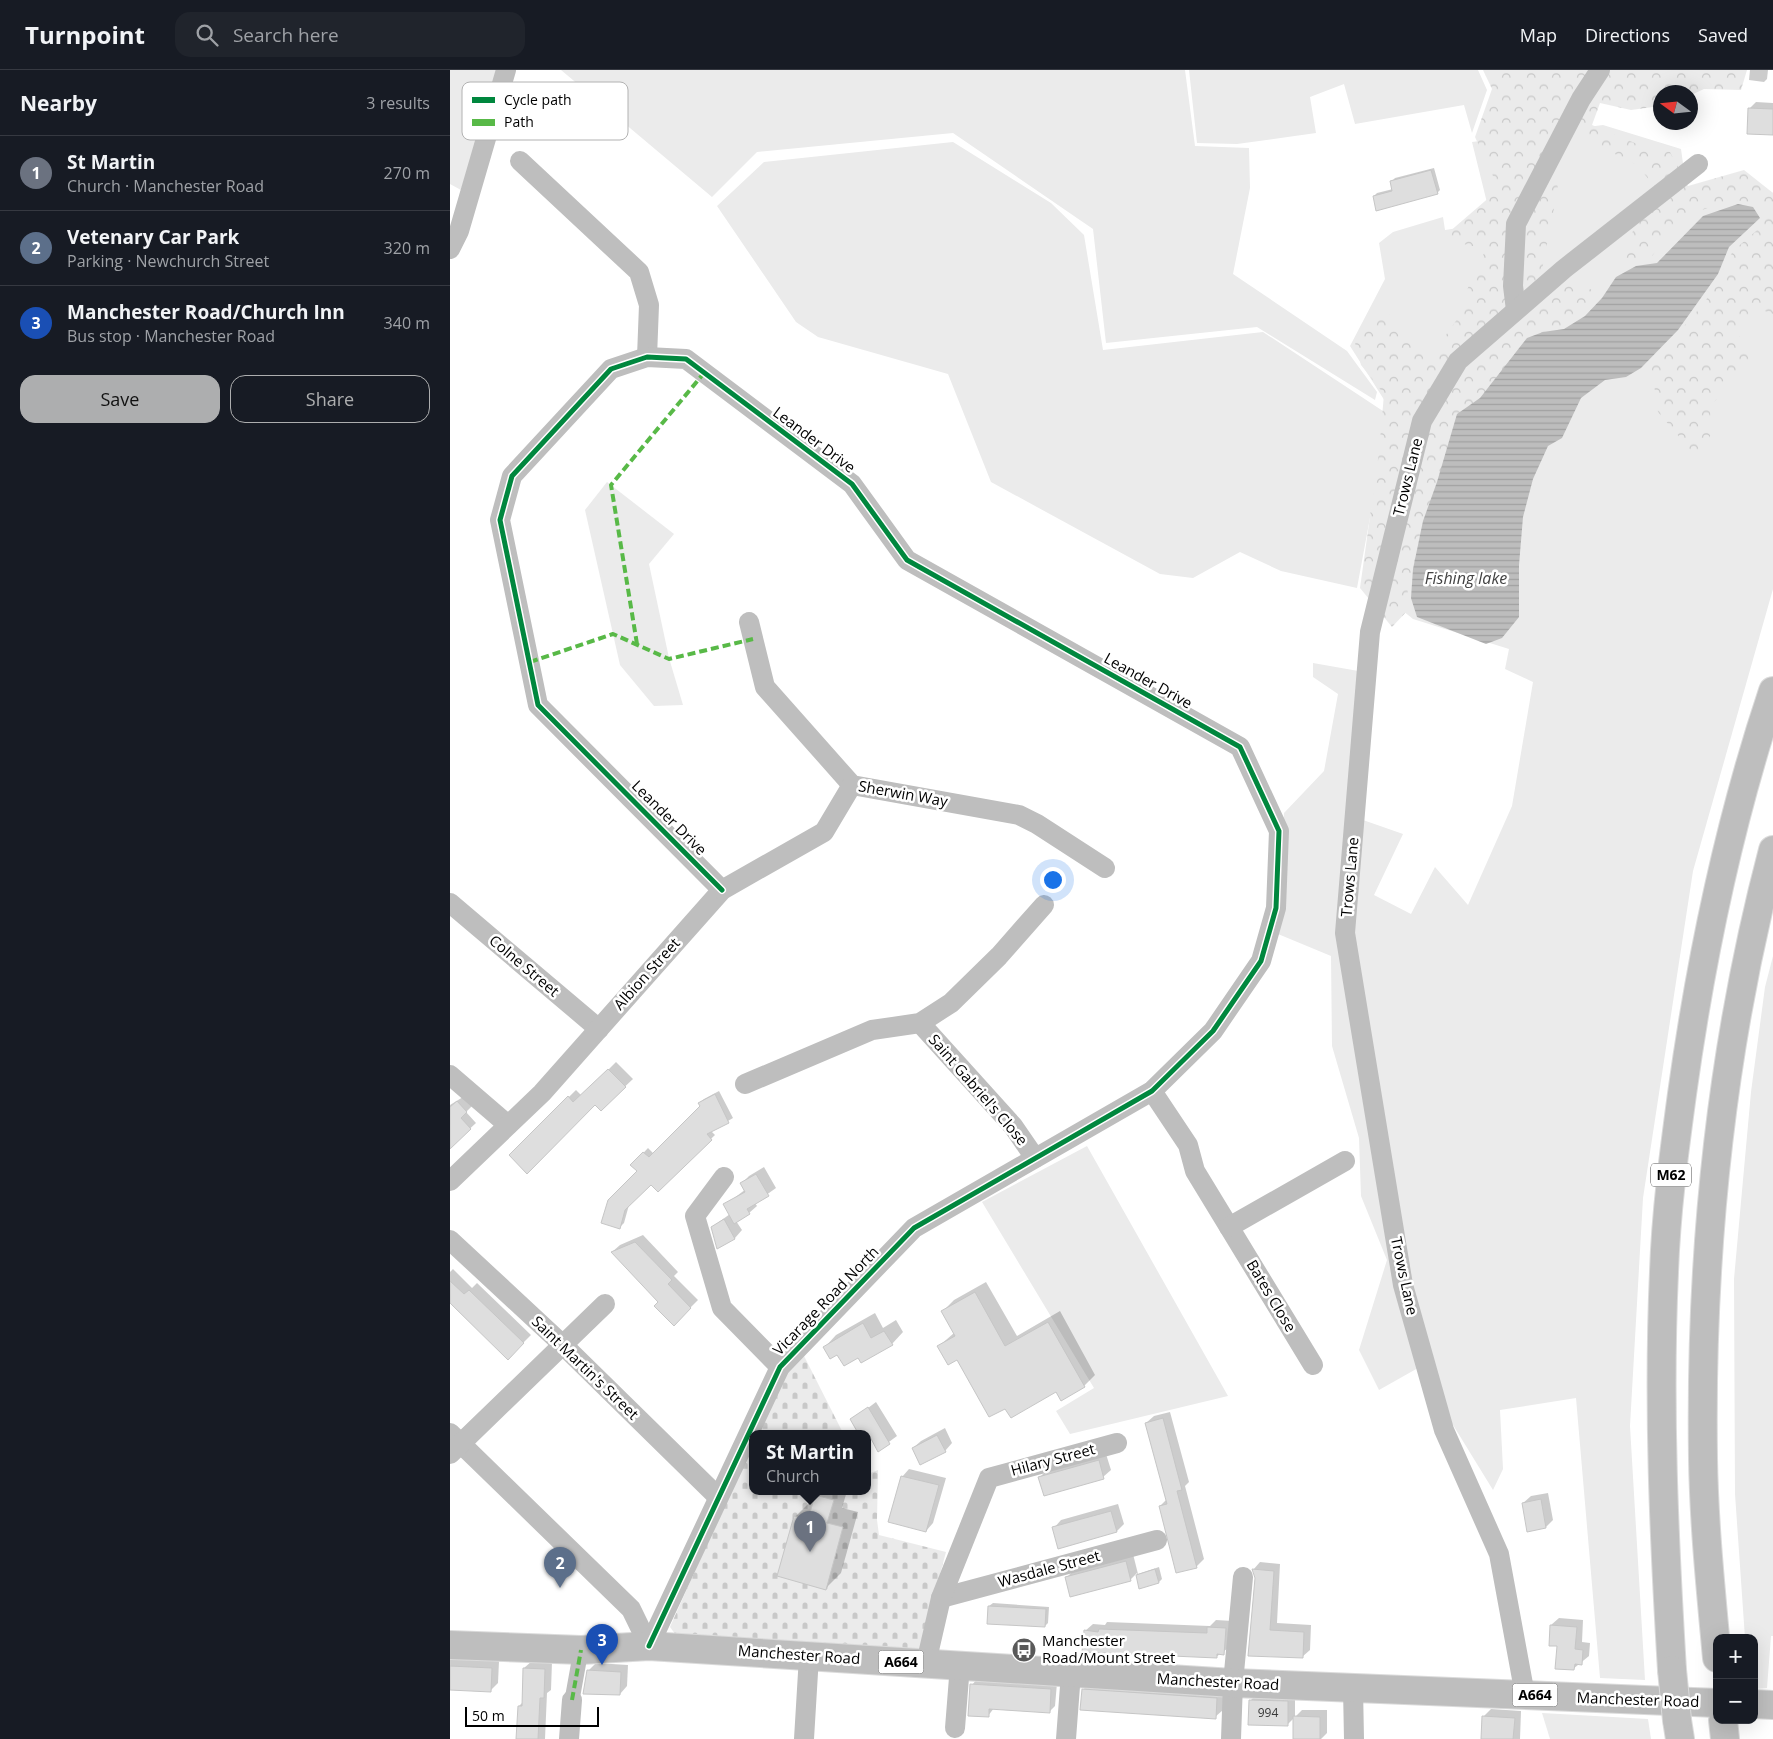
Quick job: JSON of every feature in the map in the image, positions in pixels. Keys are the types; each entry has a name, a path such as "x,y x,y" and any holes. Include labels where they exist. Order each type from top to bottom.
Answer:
{"main road":[{"name":"M62","path":"1679,1730 1672,1670 1661,1459 1664,1270 1672,1170 1694,1009 1720,877 1755,745 1773,691"},
{"name":"M62","path":"1715,1634 1703,1459 1708,1265 1714,1178 1736,1021 1773,850"},
{"name":"Manchester Road","path":"450,1645 581,1650 649,1646 1233,1683 1525,1695 1713,1721"},
{"path":"1758,1704 1773,1705"}],"street":[{"path":"502,82 506,70"},
{"path":"1516,310 1513,286 1516,224 1581,99 1600,70"},
{"path":"450,248 459,231 486,140"},
{"path":"520,161 639,272 649,305 647,357"},
{"name":"Trows Lane","path":"1525,1695 1499,1554 1444,1430 1403,1285 1345,933 1370,632 1422,421 1458,361 1564,269 1698,164"},
{"name":"Leander Drive","path":"722,890 538,705 500,520 512,476 611,369 647,357 686,359 852,484 906,560 1240,748 1279,830 1276,908 1261,961 1214,1031 1152,1091"},
{"name":"Sherwin Way","path":"749,622 765,687 852,785 1018,815 1037,824 1106,868"},
{"name":"Albion Street","path":"450,1181 542,1093 722,890 824,832 852,785"},
{"name":"Colne Street","path":"450,903 599,1029"},
{"name":"Saint Gabriel's Close","path":"745,1084 872,1030 920,1023 951,1002 999,956 1044,905"},
{"name":"Saint Gabriel's Close","path":"920,1023 1013,1126 1035,1158"},
{"path":"450,1075 508,1125"},
{"name":"Vicarage Road North","path":"750,1430 780,1367 914,1228 1152,1091"},
{"name":"Bates Close","path":"1152,1091 1188,1145 1195,1171 1313,1365"},
{"path":"1229,1227 1345,1161"},
{"path":"724,1177 695,1216 722,1308 780,1367"},
{"name":"Saint Martin's Street","path":"450,1240 563,1345 718,1497"},
{"path":"605,1304 563,1345 453,1444 631,1610 649,1646"},
{"name":"Vicarage Road North","path":"649,1646 749,1432"},
{"name":"Hilary Street","path":"941,1598 989,1478 1117,1443"},
{"name":"Wasdale Street","path":"941,1598 1157,1540"},
{"path":"1231,1739 1233,1683 1243,1576"},
{"path":"926,1663 941,1598"},
{"path":"570,1739 572,1700 581,1650"},
{"path":"804,1739 810,1656"},
{"path":"956,1728 960,1665"},
{"path":"1066,1739 1071,1673"},
{"path":"1353,1688 1354,1739"}],"green space":[{"path":"450,70 497,70 493,82 462,82 462,140 476,140 461,190 450,184"},
{"path":"561,70 1185,70 1195,146 1249,148 1250,188 1233,274 1347,351 1377,392 1375,400 1257,327 1106,343 1093,229 953,133 757,152 712,197 628,126 628,82 575,82"},
{"path":"1189,70 1478,70 1487,90 1472,133 1464,105 1355,124 1344,84 1310,97 1316,133 1237,144 1197,143"},
{"path":"1483,70 1747,70 1741,90 1704,89 1698,92 1698,85 1653,85 1653,107 1631,110 1600,103 1592,125 1642,146 1670,152 1688,186 1744,170 1773,193 1773,314 1754,307 1737,334 1756,353 1710,407 1711,434 1698,459 1658,412 1651,364 1705,302 1733,251 1763,225 1765,206 1732,199 1683,217 1652,256 1618,261 1655,187 1637,165 1601,147 1581,132 1545,135 1558,188 1541,275 1543,300 1568,279 1603,295 1597,318 1545,335 1428,570 1406,580 1410,608 1392,627 1360,588 1379,452 1384,394 1361,365 1354,339 1383,307 1428,360 1458,318 1466,292 1486,249 1441,239 1499,189 1475,137 1492,89"},
{"path":"1603,125 1681,149 1687,192 1743,174 1773,193 1773,589 1693,871 1643,1198 1630,1426 1645,1680 1600,1678 1576,1398 1500,1410 1503,1469 1493,1490 1418,1368 1379,1390 1359,1350 1387,1260 1361,1196 1359,1138 1332,1046 1331,956 1278,934 1284,813 1324,771 1338,694 1313,677 1313,663 1364,672 1363,820 1403,834 1374,895 1411,914 1435,867 1468,905 1512,806 1533,682 1505,669 1509,649 1413,619 1392,602 1395,417 1350,346 1385,279 1379,243 1393,232 1443,217 1445,230 1492,223 1472,142"},
{"path":"953,142 1051,203 1084,235 1103,350 1263,332 1389,415 1357,588 1281,571 1240,552 1193,578 1160,574 991,482 948,374 818,337 796,322 717,206 764,162"},
{"path":"607,482 674,534 649,564 669,658 683,705 654,706 620,665 585,510"},
{"path":"1773,956 1773,1636 1771,1636 1767,1688 1758,1689 1758,1634 1745,1634 1735,1494 1734,1279 1751,1092 1765,987"},
{"path":"1087,1146 1228,1396 1070,1434 1056,1411 1094,1388 982,1202"},
{"path":"803,1354 841,1430 758,1430 785,1368"},
{"path":"749,1450 749,1495 871,1495 871,1473 878,1470 877,1520 879,1535 946,1552 918,1656 681,1642 670,1627"},
{"path":"1542,1713 1648,1719 1651,1739 1550,1739"}],"water":[{"name":"Fishing lake","path":"1738,204 1753,207 1760,218 1729,247 1718,274 1678,330 1641,368 1626,377 1605,380 1581,398 1562,438 1548,446 1533,479 1523,517 1519,565 1519,617 1502,638 1486,644 1417,617 1411,598 1413,569 1423,521 1437,482 1457,414 1480,398 1527,338 1543,332 1564,329 1585,316 1602,298 1616,277 1636,266 1657,263 1703,216"}],"building":[{"path":"1748,108 1773,109 1773,135 1747,134"},
{"path":"1431,170 1438,194 1376,211 1373,196 1392,191 1390,181"},
{"path":"608,1069 626,1087 601,1111 595,1105 527,1174 509,1155 568,1096 573,1102"},
{"path":"715,1094 729,1123 707,1134 712,1140 658,1192 651,1185 625,1210 620,1229 601,1223 608,1200 637,1171 630,1165 643,1152 649,1157 700,1106 698,1103"},
{"path":"457,1101 467,1112 461,1118 471,1129 450,1149 450,1107"},
{"path":"756,1174 769,1196 747,1209 750,1214 734,1224 723,1204 745,1192 740,1183"},
{"path":"724,1219 735,1239 717,1249 711,1227"},
{"path":"635,1242 672,1280 668,1284 691,1308 674,1326 654,1306 658,1302 611,1252"},
{"path":"450,1281 464,1294 469,1290 524,1343 508,1360 450,1303"},
{"path":"975,1292 1005,1346 1048,1322 1085,1387 1061,1401 1056,1392 1011,1418 1005,1409 989,1417 957,1360 948,1365 937,1346 955,1336 941,1311"},
{"path":"863,1323 871,1338 884,1331 893,1345 861,1363 858,1358 844,1366 837,1355 830,1359 823,1347"},
{"path":"868,1407 890,1444 878,1452 871,1439 871,1430 856,1430 850,1419"},
{"path":"1163,1418 1182,1490 1177,1491 1197,1568 1176,1573 1159,1506 1167,1504 1145,1423"},
{"path":"937,1435 946,1452 920,1465 912,1448"},
{"path":"1099,1460 1104,1479 1044,1496 1038,1477"},
{"path":"901,1476 939,1485 926,1532 888,1522"},
{"path":"815,1495 834,1500 827,1523 843,1527 826,1590 777,1576 794,1516 808,1520"},
{"path":"1541,1499 1546,1528 1527,1532 1522,1503"},
{"path":"1111,1511 1117,1532 1058,1549 1052,1527"},
{"path":"1126,1561 1131,1581 1070,1597 1065,1577"},
{"path":"1155,1569 1159,1583 1139,1589 1136,1575"},
{"path":"1252,1569 1274,1571 1270,1630 1304,1632 1303,1658 1248,1656 1255,1578"},
{"path":"988,1606 1046,1609 1045,1627 987,1624"},
{"path":"1550,1625 1577,1627 1575,1649 1583,1650 1582,1665 1575,1664 1574,1670 1555,1669 1557,1646 1549,1646"},
{"path":"1207,1627 1226,1628 1224,1655 1217,1654 1217,1658 1082,1652 1084,1630 1098,1632 1099,1629 1207,1633"},
{"path":"450,1666 492,1668 491,1692 450,1690"},
{"path":"523,1668 545,1669 544,1698 540,1698 538,1739 516,1739 518,1706 522,1706"},
{"path":"587,1670 621,1672 620,1695 583,1694"},
{"path":"970,1684 1051,1689 1050,1713 989,1709 989,1717 968,1716"},
{"path":"1082,1689 1217,1698 1216,1719 1080,1710"},
{"path":"1249,1700 1288,1701 1288,1726 1248,1725"},
{"path":"1293,1716 1320,1717 1320,1739 1293,1739"},
{"path":"1482,1716 1515,1718 1513,1739 1481,1739"}],"marked path":[{"path":"637,644 611,485 704,373"},
{"path":"530,662 613,634 669,659 753,639"},
{"path":"572,1700 581,1650"}],"cycle path":[{"path":"722,890 538,705 500,520 512,476 611,369 647,357 686,359 852,484 907,560 1240,747 1279,831 1276,908 1261,961 1213,1031 1152,1091 914,1228 780,1367 750,1430"},
{"path":"649,1646 749,1433"}],"place":[{"name":"St Martin","path":"810,1552"},
{"name":"Vetenary Car Park","path":"560,1588"},
{"name":"Manchester Road/Mount Street","path":"1024,1650"},
{"name":"Manchester Road/Church Inn","path":"602,1665"}]}
